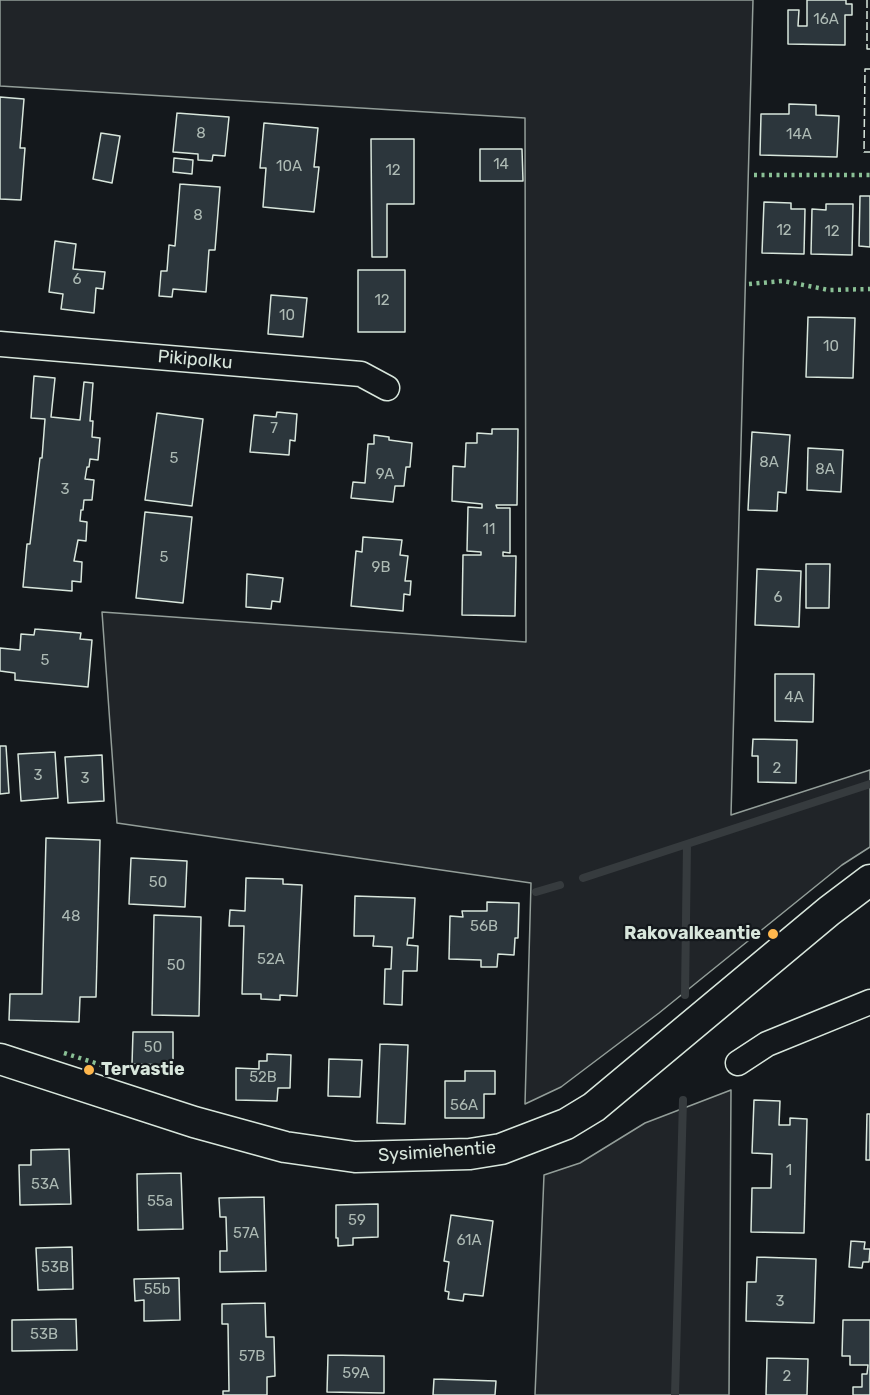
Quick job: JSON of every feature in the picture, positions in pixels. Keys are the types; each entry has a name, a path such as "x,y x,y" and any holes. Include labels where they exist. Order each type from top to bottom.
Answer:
{"street":[{"name":"Pikipolku","path":"0,344 361,374 387,388"},
{"name":"Sysimiehentie","path":"0,1059 209,1126 295,1149 355,1157 470,1154 501,1149 566,1124 594,1107 829,911 870,880"},
{"path":"738,1063 767,1044 870,1002"}],"shaded area":[{"path":"0,0 753,0 731,815 870,770 870,847 842,865 659,1013 561,1087 525,1104 531,883 117,823 102,612 526,642 525,118 0,86"},
{"path":"731,1090 729,1395 535,1395 544,1175 580,1163 645,1123"}],"building":[{"path":"807,0 846,0 846,4 852,4 852,15 845,15 845,45 788,44 788,10 799,10 798,26 807,26"},
{"path":"0,97 24,99 20,148 25,148 21,200 0,199"},
{"path":"789,104 816,105 816,115 839,116 837,157 760,155 761,114 789,114"},
{"path":"177,113 229,117 225,156 213,155 212,161 198,160 198,154 173,152"},
{"path":"264,123 318,128 314,167 319,167 314,212 263,207 266,168 260,168"},
{"path":"101,133 120,136 112,183 93,179"},
{"path":"371,139 414,139 414,204 387,204 387,257 372,257"},
{"path":"480,149 522,149 523,181 480,181"},
{"path":"174,158 193,160 192,174 173,172"},
{"path":"180,184 220,187 215,250 209,250 206,292 173,289 172,297 159,296 161,271 167,271 169,245 175,246"},
{"path":"860,196 870,196 870,247 859,246"},
{"path":"764,202 791,203 791,209 805,209 804,254 762,253"},
{"path":"826,204 853,204 852,255 811,254 812,209 826,210"},
{"path":"55,241 76,244 73,269 105,272 103,289 96,288 94,313 61,309 63,294 49,292"},
{"path":"358,270 405,270 405,332 358,332"},
{"path":"271,295 307,298 303,337 268,334"},
{"path":"808,317 855,318 853,378 806,377"},
{"path":"34,376 55,378 51,417 80,420 84,382 93,383 90,421 93,421 92,437 100,438 98,460 90,459 89,467 87,467 85,479 94,480 92,500 84,500 83,510 81,510 80,521 87,522 86,541 78,540 74,561 82,562 81,582 72,581 72,591 23,587 27,544 30,544 40,458 42,458 45,419 31,418"},
{"path":"277,412 297,414 295,441 290,440 289,455 250,452 254,415 276,417"},
{"path":"157,413 203,419 192,506 145,500"},
{"path":"492,429 518,429 517,505 496,505 497,508 510,508 510,553 503,552 503,556 516,556 515,616 462,615 463,555 481,555 481,552 467,551 468,507 482,508 482,504 452,501 453,466 465,467 466,443 477,443 477,433 492,434"},
{"path":"752,432 790,435 786,493 778,492 777,511 748,510"},
{"path":"374,435 389,437 389,440 412,443 410,467 406,467 404,486 395,486 393,502 351,498 353,482 365,483 368,444 374,444"},
{"path":"808,448 843,450 841,492 807,490"},
{"path":"145,512 192,517 183,603 136,598"},
{"path":"363,537 402,540 400,555 408,556 405,581 411,581 410,595 404,594 403,611 351,606 356,551 362,552"},
{"path":"806,564 830,564 829,608 806,608"},
{"path":"757,569 801,571 799,627 755,625"},
{"path":"247,574 283,578 280,602 272,601 271,609 246,607"},
{"path":"35,629 81,633 80,639 92,640 88,687 15,680 15,673 0,671 0,648 20,650 21,634 34,635"},
{"path":"775,674 814,674 813,722 775,721"},
{"path":"753,739 797,740 796,783 758,782 758,756 752,756"},
{"path":"0,746 6,746 9,793 0,794"},
{"path":"55,752 58,798 21,801 18,754"},
{"path":"102,755 104,801 68,803 65,757"},
{"path":"46,838 100,840 96,997 80,997 79,1022 9,1020 10,994 42,994"},
{"path":"131,858 187,861 185,907 129,904"},
{"path":"246,878 283,879 283,884 302,885 297,996 280,995 280,1000 261,999 261,994 242,994 244,926 229,926 230,910 245,911"},
{"path":"355,896 415,898 413,938 408,938 407,945 418,946 417,971 403,971 402,1005 384,1004 385,969 391,969 392,947 373,946 374,936 354,936"},
{"path":"487,902 519,903 518,938 515,938 514,955 498,954 497,967 481,967 481,960 449,959 450,916 463,917 462,911 487,911"},
{"path":"154,915 201,917 199,1016 152,1015"},
{"path":"133,1032 173,1032 173,1065 132,1064"},
{"path":"380,1044 408,1045 405,1124 377,1123"},
{"path":"267,1054 291,1055 290,1088 278,1088 277,1101 236,1100 236,1068 259,1069 259,1061 267,1061"},
{"path":"329,1059 362,1060 360,1097 328,1096"},
{"path":"465,1071 495,1071 495,1094 484,1094 484,1118 445,1118 445,1081 465,1081"},
{"path":"754,1100 780,1101 779,1125 790,1125 790,1118 807,1119 804,1233 751,1232 752,1188 771,1188 772,1154 752,1153"},
{"path":"867,1114 870,1114 870,1160 866,1160"},
{"path":"69,1149 71,1204 20,1205 19,1165 31,1165 31,1150"},
{"path":"181,1173 183,1229 138,1230 137,1174"},
{"path":"264,1197 266,1271 220,1272 220,1251 227,1251 226,1217 220,1217 219,1198"},
{"path":"378,1204 378,1237 353,1238 353,1245 338,1246 336,1205"},
{"path":"451,1215 493,1221 483,1296 464,1294 463,1301 448,1299 449,1292 445,1291 449,1262 444,1261"},
{"path":"851,1241 865,1242 864,1249 870,1249 869,1262 863,1262 862,1268 849,1267"},
{"path":"72,1247 73,1289 38,1290 36,1248"},
{"path":"757,1257 816,1259 814,1323 746,1321 747,1282 756,1282"},
{"path":"179,1278 180,1320 144,1321 144,1300 135,1301 134,1279"},
{"path":"265,1303 266,1337 274,1337 275,1376 267,1377 267,1395 223,1395 223,1391 229,1391 228,1324 222,1324 222,1304"},
{"path":"76,1319 77,1350 12,1351 12,1320"},
{"path":"843,1320 870,1320 870,1395 853,1395 853,1387 862,1387 862,1374 867,1374 868,1365 850,1365 850,1356 842,1356"},
{"path":"328,1355 384,1356 384,1393 327,1392"},
{"path":"767,1358 808,1359 807,1395 766,1395"},
{"path":"434,1379 496,1381 495,1395 433,1395"}],"waterway":[{"path":"583,878 870,784"},
{"path":"685,995 687,845"},
{"path":"536,892 560,885"},
{"path":"675,1395 683,1100"}],"hedge":[{"path":"754,175 870,175"},
{"path":"749,284 783,281 829,290 870,289"},
{"path":"64,1053 111,1068"}],"fence":[{"path":"867,0 867,49 870,49"},
{"path":"870,69 865,69 864,152 870,152"}],"place":[{"name":"Rakovalkeantie","path":"773,934"},
{"name":"Tervastie","path":"89,1070"}]}
